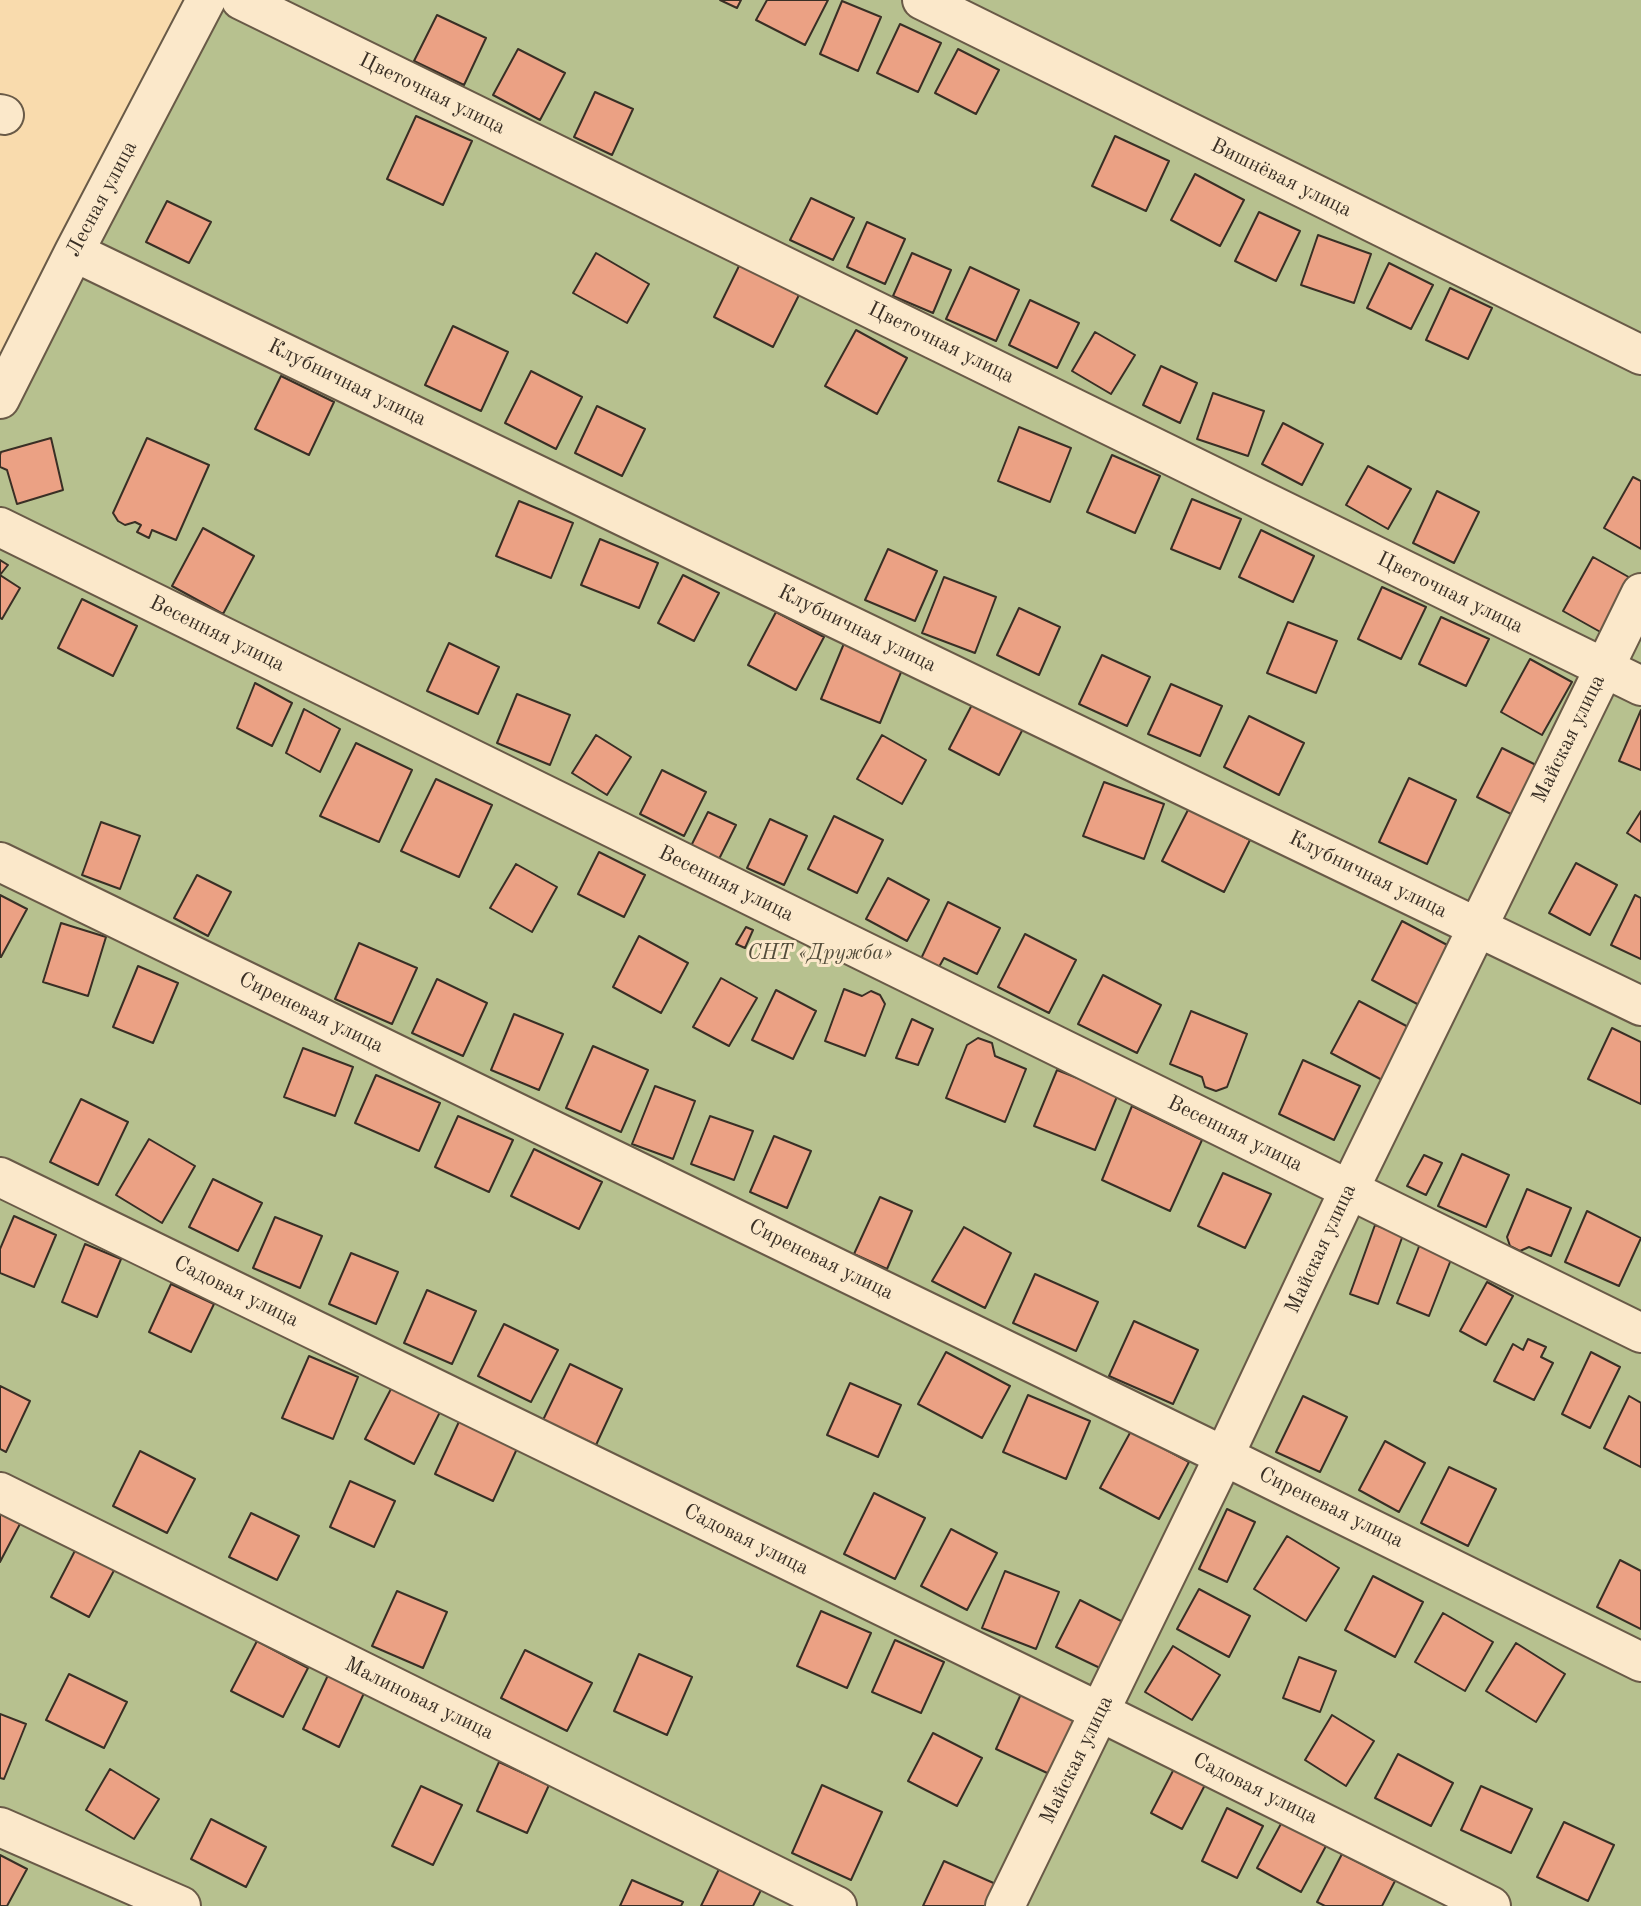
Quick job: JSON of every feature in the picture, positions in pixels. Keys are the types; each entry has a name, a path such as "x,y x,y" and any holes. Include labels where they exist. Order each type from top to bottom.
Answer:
{"street":[{"name":"Лесная улица","path":"0,399 74,251 206,0"},
{"name":"Цветочная улица","path":"241,0 1641,686"},
{"name":"Вишнёвая улица","path":"922,0 1641,355"},
{"name":"Клубничная улица","path":"74,251 1641,1006"},
{"name":"Весенняя улица","path":"0,527 1641,1333"},
{"name":"Майская улица","path":"1005,1906 1224,1456 1349,1190 1641,593"},
{"name":"Сиреневая улица","path":"0,862 1224,1456 1641,1662"},
{"name":"Садовая улица","path":"0,1177 1100,1712 1491,1906"},
{"name":"Малиновая улица","path":"0,1492 837,1906"},
{"path":"0,1827 181,1906"}],"green space":[{"name":"СНТ «Дружба»","path":"221,0 1641,0 1641,1906 0,1906 0,390"}],"building":[{"path":"720,0 741,0 737,8"},
{"path":"767,0 828,0 805,45 756,20"},
{"path":"842,1 881,17 858,71 820,54"},
{"path":"437,15 486,38 464,85 414,61"},
{"path":"900,24 941,43 918,92 877,73"},
{"path":"518,49 565,73 540,120 493,95"},
{"path":"958,49 999,70 976,114 935,93"},
{"path":"595,92 633,109 612,155 574,137"},
{"path":"416,116 472,141 443,205 387,179"},
{"path":"1115,136 1169,161 1146,211 1092,186"},
{"path":"1195,174 1244,200 1220,246 1171,220"},
{"path":"811,198 854,218 833,260 790,240"},
{"path":"167,201 211,222 189,263 146,242"},
{"path":"1259,212 1300,231 1276,281 1235,261"},
{"path":"867,222 905,239 885,284 847,267"},
{"path":"1318,235 1371,254 1354,303 1301,285"},
{"path":"596,253 649,284 627,323 573,293"},
{"path":"912,253 951,270 933,313 893,296"},
{"path":"1389,263 1433,285 1411,329 1367,308"},
{"path":"740,264 799,295 773,347 714,317"},
{"path":"970,267 1019,290 996,341 946,319"},
{"path":"1450,288 1492,308 1468,359 1426,340"},
{"path":"1030,300 1079,323 1057,368 1009,345"},
{"path":"453,326 508,352 481,411 425,385"},
{"path":"856,330 907,358 877,414 825,386"},
{"path":"1095,332 1135,355 1111,394 1072,371"},
{"path":"1161,366 1197,383 1180,423 1143,405"},
{"path":"531,371 582,397 556,449 505,423"},
{"path":"281,376 334,402 309,455 255,429"},
{"path":"1213,393 1264,411 1248,456 1197,439"},
{"path":"597,406 645,429 622,476 575,453"},
{"path":"1283,423 1323,444 1302,485 1262,464"},
{"path":"1019,427 1071,448 1050,502 998,481"},
{"path":"51,438 63,490 17,504 7,470 0,467 1,452"},
{"path":"147,438 209,465 176,540 152,530 149,538 137,532 141,525 135,522 125,525 118,521 113,513"},
{"path":"1112,455 1160,476 1135,533 1087,512"},
{"path":"1368,466 1411,489 1388,529 1346,505"},
{"path":"1633,477 1641,481 1641,549 1604,528"},
{"path":"1437,491 1479,512 1454,563 1413,543"},
{"path":"1192,499 1241,519 1220,569 1171,549"},
{"path":"519,501 573,523 551,578 496,556"},
{"path":"203,528 254,556 223,614 172,586"},
{"path":"1261,530 1314,556 1293,602 1239,577"},
{"path":"600,539 658,563 639,608 581,585"},
{"path":"888,549 937,571 915,621 865,600"},
{"path":"1593,557 1634,580 1604,634 1563,611"},
{"path":"0,560 8,565 0,575"},
{"path":"0,575 20,588 2,619 0,618"},
{"path":"683,575 719,593 694,641 658,623"},
{"path":"944,577 996,597 975,653 922,633"},
{"path":"1382,587 1426,607 1401,659 1358,639"},
{"path":"82,599 137,626 113,676 58,648"},
{"path":"1019,608 1060,627 1039,675 997,655"},
{"path":"776,612 824,637 796,690 748,665"},
{"path":"1441,617 1489,639 1466,686 1419,664"},
{"path":"1288,622 1337,641 1316,693 1267,673"},
{"path":"845,641 904,665 880,723 821,699"},
{"path":"449,643 499,667 478,714 427,691"},
{"path":"1102,655 1150,677 1127,726 1079,704"},
{"path":"1530,659 1572,682 1542,735 1501,712"},
{"path":"255,683 292,703 272,746 237,728"},
{"path":"1171,684 1222,706 1200,756 1148,734"},
{"path":"517,694 570,715 550,765 497,743"},
{"path":"975,699 1025,725 999,775 949,749"},
{"path":"304,709 340,729 320,772 286,753"},
{"path":"1641,710 1641,770 1619,761"},
{"path":"1249,716 1304,743 1279,795 1224,767"},
{"path":"596,735 631,757 607,795 572,773"},
{"path":"882,735 926,760 902,804 857,779"},
{"path":"356,743 412,770 379,842 320,816"},
{"path":"1502,748 1544,769 1519,818 1477,797"},
{"path":"662,770 706,792 684,836 640,814"},
{"path":"1409,778 1456,800 1427,864 1379,842"},
{"path":"436,779 492,805 459,877 401,851"},
{"path":"1104,782 1164,804 1144,859 1083,836"},
{"path":"1189,808 1250,840 1224,892 1162,861"},
{"path":"1641,811 1641,842 1627,833"},
{"path":"708,812 736,825 718,861 690,848"},
{"path":"834,816 883,840 857,893 808,869"},
{"path":"770,819 807,836 784,885 747,868"},
{"path":"101,822 140,836 120,889 82,875"},
{"path":"599,852 645,875 624,917 578,894"},
{"path":"1576,863 1617,885 1590,935 1549,913"},
{"path":"516,864 557,887 532,932 490,908"},
{"path":"197,875 231,892 208,936 174,918"},
{"path":"888,878 929,900 907,941 866,919"},
{"path":"0,895 27,909 1,957 0,957"},
{"path":"1635,895 1641,898 1641,959 1611,945"},
{"path":"948,902 1000,928 977,974 944,958 935,974 918,965"},
{"path":"1402,921 1451,947 1421,1006 1372,980"},
{"path":"61,923 106,937 88,996 43,982"},
{"path":"746,927 753,930 745,948 736,944"},
{"path":"1025,934 1076,960 1049,1013 998,987"},
{"path":"639,936 688,963 661,1013 613,987"},
{"path":"359,943 417,968 392,1024 335,999"},
{"path":"138,966 178,983 153,1043 113,1027"},
{"path":"1103,975 1161,1005 1137,1053 1078,1024"},
{"path":"721,978 757,998 729,1046 693,1027"},
{"path":"437,979 487,1003 463,1056 412,1033"},
{"path":"844,989 862,996 871,991 880,995 885,1004 865,1056 825,1041"},
{"path":"776,990 816,1011 793,1059 752,1040"},
{"path":"1359,1001 1414,1030 1386,1082 1331,1053"},
{"path":"1191,1011 1247,1034 1227,1087 1216,1091 1205,1087 1202,1077 1170,1064"},
{"path":"514,1014 563,1034 539,1090 491,1070"},
{"path":"912,1019 933,1029 918,1065 896,1058"},
{"path":"1612,1028 1641,1042 1641,1104 1588,1079"},
{"path":"978,1038 992,1043 995,1056 1026,1069 1005,1122 946,1098 967,1045"},
{"path":"593,1046 648,1070 621,1132 566,1108"},
{"path":"303,1048 353,1067 335,1116 284,1097"},
{"path":"1303,1060 1360,1086 1334,1140 1279,1114"},
{"path":"1057,1070 1118,1094 1095,1150 1034,1126"},
{"path":"376,1075 440,1103 419,1151 355,1123"},
{"path":"655,1086 695,1101 673,1159 632,1144"},
{"path":"81,1099 128,1122 98,1185 50,1162"},
{"path":"1132,1106 1202,1140 1170,1211 1102,1180"},
{"path":"458,1116 513,1140 489,1192 435,1167"},
{"path":"710,1116 753,1131 734,1180 691,1164"},
{"path":"774,1136 811,1151 787,1208 750,1192"},
{"path":"149,1139 195,1166 162,1223 116,1195"},
{"path":"534,1149 602,1182 579,1229 511,1196"},
{"path":"1462,1154 1509,1175 1486,1227 1438,1206"},
{"path":"1424,1155 1442,1163 1426,1195 1407,1186"},
{"path":"1223,1173 1271,1194 1245,1248 1198,1226"},
{"path":"213,1179 262,1203 238,1251 189,1227"},
{"path":"1527,1189 1571,1208 1551,1256 1529,1247 1520,1251 1510,1246 1507,1237"},
{"path":"880,1197 912,1211 887,1269 854,1254"},
{"path":"1587,1211 1641,1238 1619,1286 1565,1262"},
{"path":"14,1216 56,1235 34,1287 0,1273 0,1249"},
{"path":"275,1217 322,1236 300,1288 253,1268"},
{"path":"1375,1225 1403,1235 1378,1304 1350,1294"},
{"path":"964,1227 1011,1253 985,1308 932,1281"},
{"path":"85,1244 121,1259 97,1317 62,1302"},
{"path":"1420,1244 1452,1257 1429,1316 1397,1303"},
{"path":"351,1253 398,1272 376,1324 329,1304"},
{"path":"1035,1274 1098,1302 1076,1351 1013,1323"},
{"path":"1487,1282 1513,1296 1486,1345 1460,1331"},
{"path":"171,1284 214,1304 191,1352 149,1332"},
{"path":"427,1290 476,1311 452,1364 404,1343"},
{"path":"1134,1321 1198,1350 1173,1404 1109,1376"},
{"path":"504,1324 558,1350 531,1402 478,1376"},
{"path":"1528,1339 1546,1347 1541,1357 1553,1363 1534,1400 1494,1381 1513,1344 1523,1350"},
{"path":"946,1352 1010,1386 982,1438 918,1404"},
{"path":"1591,1352 1620,1367 1590,1428 1562,1414"},
{"path":"309,1356 358,1377 333,1439 282,1418"},
{"path":"570,1364 622,1389 596,1445 543,1420"},
{"path":"850,1383 901,1405 878,1457 827,1435"},
{"path":"0,1386 30,1401 6,1452 0,1449"},
{"path":"392,1387 440,1412 414,1464 365,1439"},
{"path":"1028,1395 1090,1421 1066,1479 1003,1452"},
{"path":"1303,1396 1347,1417 1320,1472 1276,1452"},
{"path":"1629,1396 1641,1403 1641,1467 1604,1448"},
{"path":"463,1413 521,1440 493,1501 435,1474"},
{"path":"1131,1431 1189,1462 1159,1519 1100,1488"},
{"path":"1385,1441 1425,1463 1399,1512 1359,1490"},
{"path":"140,1451 195,1479 167,1533 113,1506"},
{"path":"1449,1467 1496,1489 1468,1546 1421,1523"},
{"path":"350,1481 395,1501 374,1547 330,1527"},
{"path":"874,1493 925,1518 895,1579 844,1554"},
{"path":"1227,1509 1255,1522 1227,1582 1199,1569"},
{"path":"0,1511 21,1522 0,1562"},
{"path":"251,1513 299,1536 277,1580 229,1557"},
{"path":"951,1529 997,1553 967,1610 921,1586"},
{"path":"1287,1536 1339,1568 1306,1621 1254,1589"},
{"path":"79,1543 118,1563 89,1617 51,1597"},
{"path":"1620,1560 1641,1571 1641,1629 1597,1607"},
{"path":"1005,1571 1059,1592 1036,1649 982,1628"},
{"path":"1373,1576 1423,1602 1395,1657 1345,1630"},
{"path":"1199,1589 1250,1616 1229,1657 1177,1629"},
{"path":"397,1591 447,1612 423,1668 372,1646"},
{"path":"1080,1600 1123,1622 1100,1668 1056,1647"},
{"path":"821,1611 871,1633 847,1688 797,1666"},
{"path":"1443,1613 1493,1642 1465,1691 1415,1662"},
{"path":"895,1640 944,1662 921,1713 872,1692"},
{"path":"257,1641 308,1668 283,1717 231,1691"},
{"path":"1516,1643 1565,1674 1536,1722 1486,1691"},
{"path":"1173,1646 1220,1675 1192,1720 1145,1692"},
{"path":"525,1650 592,1683 567,1731 501,1698"},
{"path":"639,1654 692,1677 667,1735 614,1711"},
{"path":"1299,1657 1336,1671 1320,1712 1283,1698"},
{"path":"329,1673 365,1691 339,1747 303,1729"},
{"path":"69,1674 127,1702 104,1748 46,1720"},
{"path":"1021,1694 1085,1723 1060,1779 996,1749"},
{"path":"0,1714 26,1724 4,1779 0,1778"},
{"path":"1332,1715 1374,1741 1346,1786 1305,1760"},
{"path":"933,1733 982,1758 957,1806 908,1781"},
{"path":"1398,1754 1453,1783 1431,1826 1375,1798"},
{"path":"499,1762 549,1785 527,1833 477,1811"},
{"path":"1175,1767 1206,1783 1182,1829 1151,1813"},
{"path":"110,1769 159,1799 134,1839 86,1810"},
{"path":"822,1785 882,1812 851,1880 792,1853"},
{"path":"421,1786 462,1805 433,1865 392,1846"},
{"path":"1481,1786 1532,1809 1511,1853 1461,1830"},
{"path":"1227,1808 1263,1826 1237,1878 1202,1861"},
{"path":"211,1819 266,1847 246,1887 191,1859"},
{"path":"1282,1822 1326,1846 1301,1892 1257,1868"},
{"path":"1564,1822 1614,1845 1588,1901 1537,1877"},
{"path":"1342,1854 1395,1881 1382,1906 1325,1906 1317,1902"},
{"path":"0,1855 27,1869 7,1906 0,1906"},
{"path":"944,1861 998,1885 989,1906 923,1906"},
{"path":"721,1865 763,1886 753,1906 701,1906"},
{"path":"632,1880 683,1902 681,1906 620,1906"}]}
